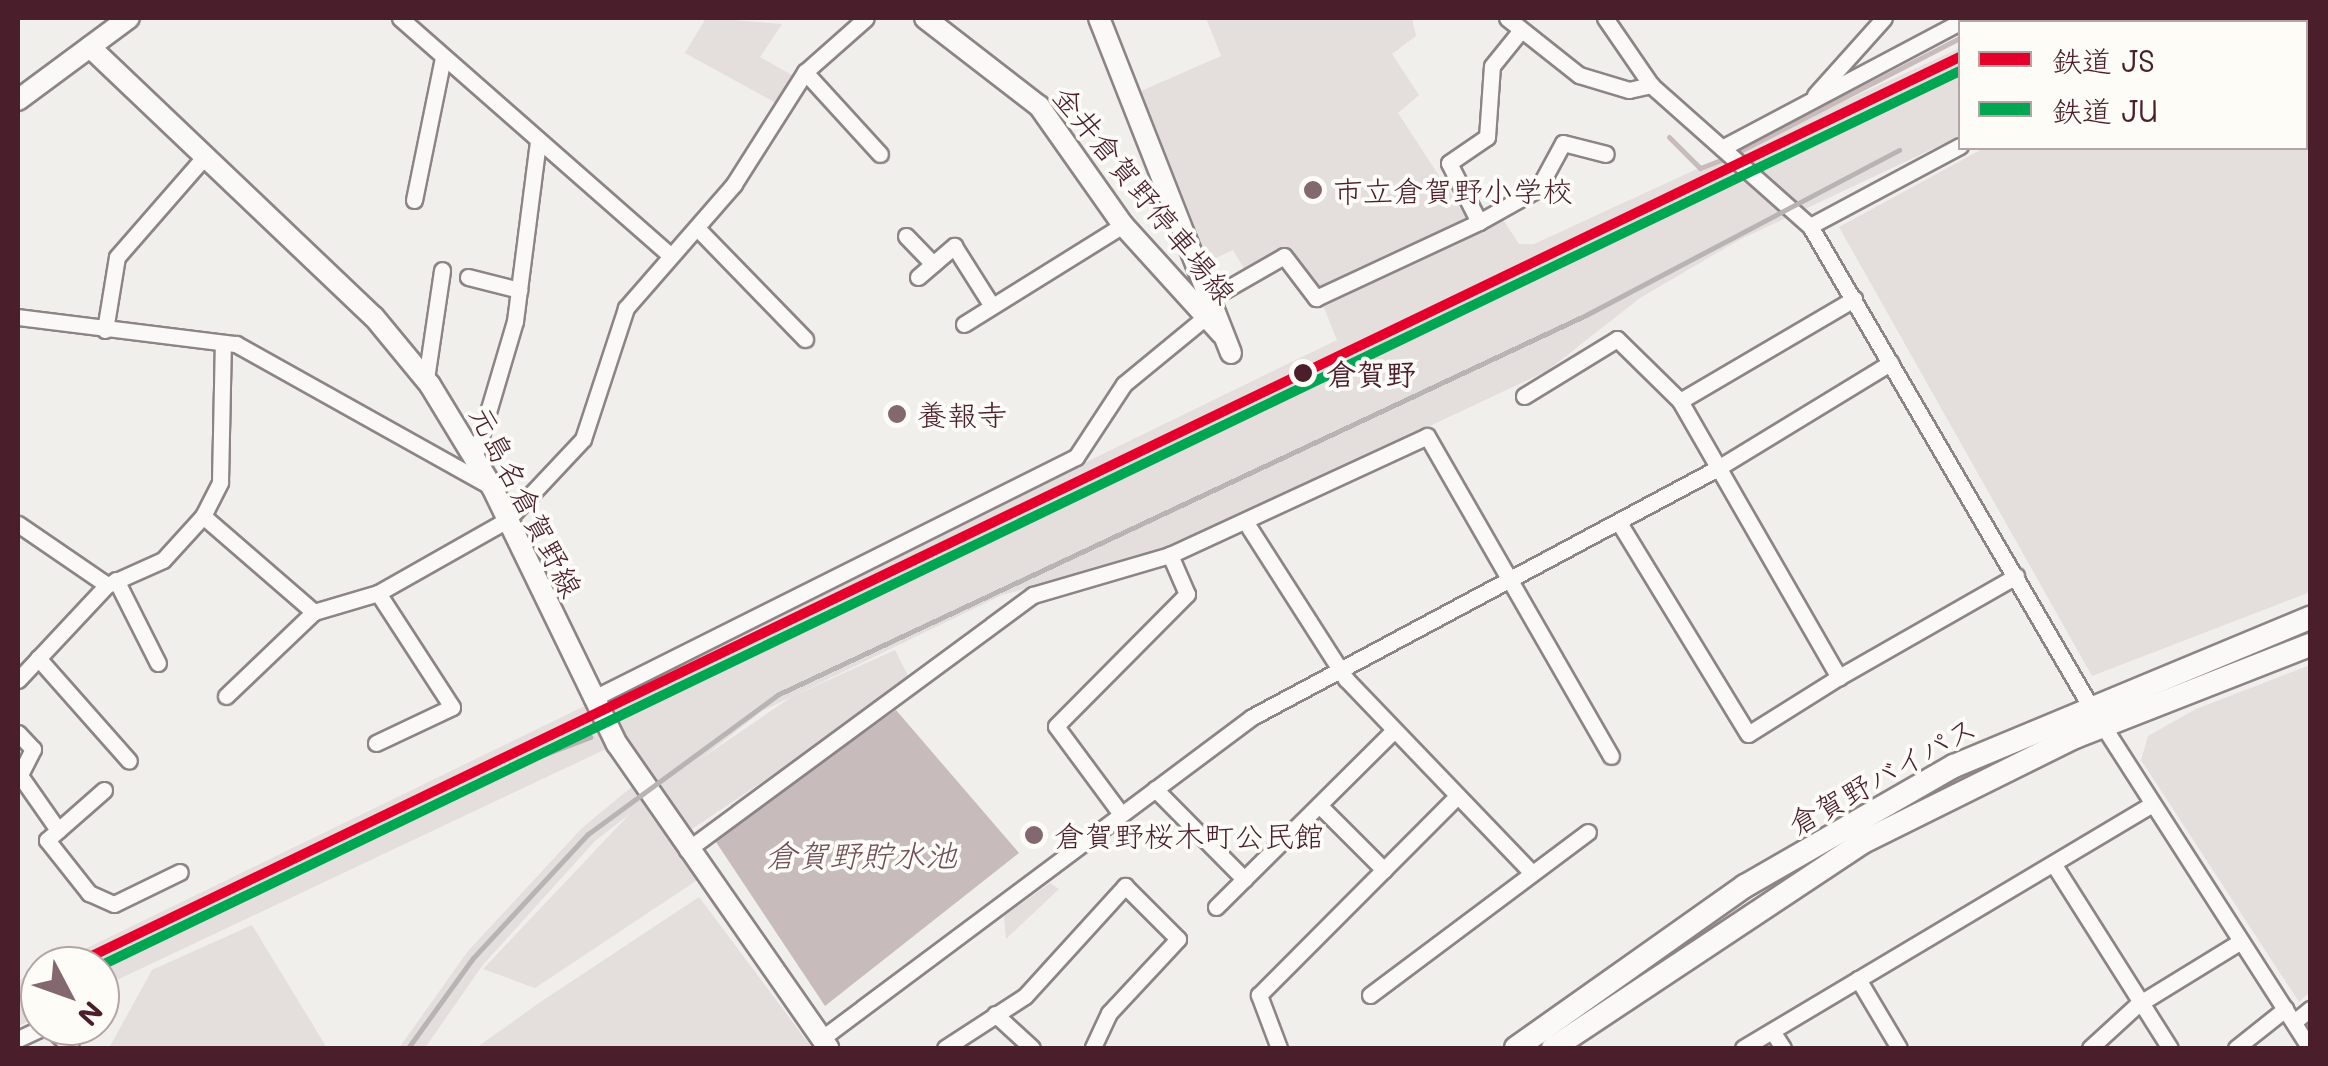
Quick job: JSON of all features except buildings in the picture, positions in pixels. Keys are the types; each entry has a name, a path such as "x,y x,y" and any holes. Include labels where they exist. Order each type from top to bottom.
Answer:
{"highway":[{"name":"倉賀野バイパス","path":"1516,1048 1745,886 1954,766 2089,704 2310,618"},
{"name":"倉賀野バイパス","path":"1553,1048 1861,842 2103,725 2310,645"}],"main road":[{"path":"18,100 129,18"},
{"name":"金井倉賀野停車場線","path":"925,18 1039,106 1123,225 1226,344 1208,300"},
{"path":"1100,18 1208,300"},
{"name":"元島名倉賀野線","path":"90,47 206,155 426,380 492,487 592,699 687,850 824,1044"}],"street":[{"path":"400,18 670,256"},
{"path":"226,696 314,612 378,594 507,520 582,438 626,308 696,228 805,72 866,18"},
{"path":"1507,18 1589,79 1629,90 1652,85"},
{"path":"1605,18 1652,85 1810,226 2089,704 2310,1048"},
{"path":"1809,102 1884,18"},
{"path":"1722,148 1958,23"},
{"path":"1479,222 1449,163 1487,137 1492,66 1521,30"},
{"path":"414,200 443,58"},
{"path":"805,72 880,154"},
{"path":"475,456 493,418 519,290 538,142"},
{"path":"1208,300 1284,256 1316,298 1479,222 1538,189 1562,142 1606,154"},
{"path":"1810,226 1958,147"},
{"path":"105,330 117,257 206,155"},
{"path":"964,324 1123,225"},
{"path":"696,228 805,339"},
{"path":"906,236 933,264"},
{"path":"918,276 954,246 992,306"},
{"path":"426,380 442,270"},
{"path":"468,277 519,290"},
{"path":"1680,401 1854,299"},
{"path":"18,316 224,342 492,487"},
{"path":"592,699 1076,456 1124,384 1202,320"},
{"path":"1524,396 1617,339 1680,401 1839,677"},
{"path":"18,680 112,583 164,560 203,516 220,482 224,342"},
{"path":"824,1044 1155,789 1338,667 1619,523 1890,363"},
{"path":"687,850 1033,596 1170,555 1427,436 1506,580 1611,756"},
{"path":"203,516 314,612"},
{"path":"1245,521 1338,667 1531,872"},
{"path":"1619,523 1748,734 2016,576"},
{"path":"18,524 112,583 158,663"},
{"path":"1121,814 1056,726 1187,594 1170,555"},
{"path":"376,743 452,707 378,594"},
{"path":"38,658 130,761"},
{"path":"1216,907 1394,730"},
{"path":"18,733 33,750 19,778 58,830"},
{"path":"1155,789 1244,879"},
{"path":"104,790 47,840 103,903 180,872"},
{"path":"1279,1048 1259,995 1458,796"},
{"path":"1743,1048 2056,868 2152,804"},
{"path":"1318,805 1384,870"},
{"path":"1370,995 1588,832"},
{"path":"2056,868 2137,1005 2170,1048"},
{"path":"945,1048 1025,996 1125,886 1178,939 1110,1012 1093,1048"},
{"path":"2090,1048 2137,1005 2240,941"},
{"path":"1858,980 1899,1048"},
{"path":"2236,1048 2290,1016 2310,1009"},
{"path":"996,1014 1032,1048"},
{"path":"1772,1031 1783,1048"}],"shaded area":[{"path":"706,18 782,24 760,57 792,75 776,103 685,53"},
{"path":"1206,18 1412,18 1416,36 1392,54 1419,95 1398,113 1468,220 1318,291 1284,250 1246,272 1233,250 1209,261 1141,91 1221,56"},
{"path":"2310,18 2310,592 2092,676 1839,227 1980,150 2308,150 2308,20 2199,20"},
{"path":"1958,49 1958,137 1739,240 1640,298 1547,371 1162,552 1002,595 762,711 595,841 482,966 425,1048 399,1048 468,951 582,828 640,780 625,740 120,979 120,946 91,946 1337,340 1322,303 1502,218 1519,244 1534,244"},
{"path":"895,650 911,682 686,833 655,790 793,696"},
{"path":"2310,665 2310,992 2299,1002 2141,760 2148,736 2196,709"},
{"path":"643,800 699,879 535,988 483,969"},
{"path":"1050,883 1059,889 1006,939 1004,916"},
{"path":"699,897 812,1048 476,1048 539,1003"},
{"path":"252,925 327,1048 109,1048 120,1046 120,1028 152,970"},
{"path":"20,980 18,1026 18,981"}],"water":[{"name":"倉賀野貯水池","path":"896,710 1019,853 825,1006 714,839"}],"waterway":[{"path":"1992,20 1996,18"},
{"path":"1736,153 1958,39"},
{"path":"1669,137 1700,168 1726,158"}],"railway":[{"path":"408,1048 473,958 588,834 777,695 1586,315 1899,150"},
{"path":"482,778 590,737"}],"rail line":[{"name":"JS","path":"113,946 1958,58"},
{"name":"JU","path":"120,956 1958,72"}],"place":[{"name":"市立倉賀野小学校","path":"1313,190"},
{"name":"倉賀野","path":"1303,373"},
{"name":"養報寺","path":"897,414"},
{"name":"倉賀野桜木町公民館","path":"1034,835"}]}
